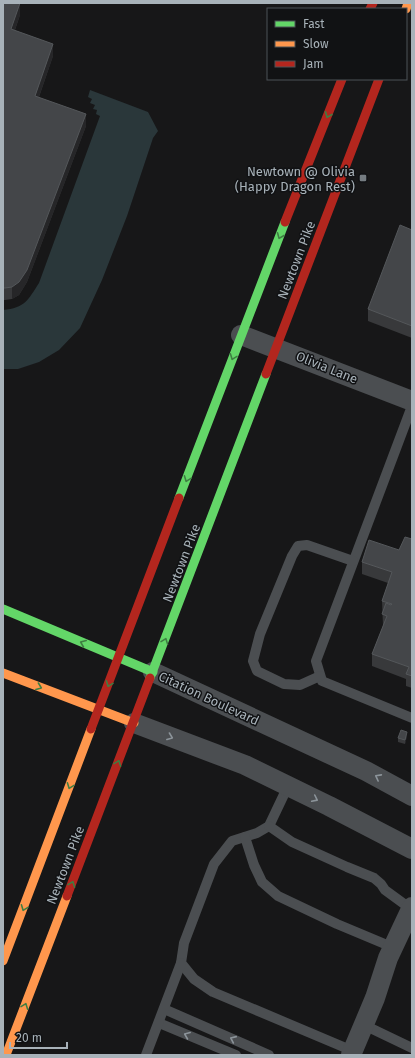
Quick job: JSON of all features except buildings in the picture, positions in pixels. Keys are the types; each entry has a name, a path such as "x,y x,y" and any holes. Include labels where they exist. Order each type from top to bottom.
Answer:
{"main road":[{"name":"Newtown Pike","path":"3,961 241,335 342,80"},
{"name":"Newtown Pike","path":"6,1055 379,80"},
{"name":"Citation Boulevard","path":"3,609 153,672"},
{"path":"3,674 134,723"}],"street":[{"name":"Olivia Lane","path":"241,335 412,400"},
{"name":"Citation Boulevard","path":"153,672 366,771 412,796"},
{"path":"134,723 245,765 412,849"},
{"path":"352,1053 375,998 392,947 412,908"}],"lane":[{"path":"412,406 316,661 322,682 412,718"},
{"path":"320,676 300,684 284,684 257,671 253,661 260,634 292,556 298,546 307,545 353,561"},
{"path":"146,1055 181,963 184,943 214,864 232,841 257,833 269,826 288,786"},
{"path":"269,826 292,842 374,878 385,890 412,908"},
{"path":"245,837 254,865 262,882 278,896 337,924 392,947"},
{"path":"181,963 194,979 213,992 352,1053"},
{"path":"164,1009 268,1055"},
{"path":"159,1023 236,1055"},
{"path":"364,1025 411,1046"}],"shaded area":[{"path":"90,90 148,112 158,131 153,138 127,216 102,280 80,328 59,350 39,362 18,369 3,369 3,310 16,307 25,302 39,283 100,116 96,114 97,110 93,109 95,105 90,103 92,99 88,97"}],"traffic: fast":[{"path":"179,498 285,222"},
{"path":"150,678 266,374"},
{"path":"3,609 153,672"}],"traffic: slow":[{"path":"406,8 408,3"},
{"path":"3,673 134,723"},
{"path":"3,961 91,729"},
{"path":"6,1055 67,896"}],"traffic: jam":[{"path":"370,8 373,3"},
{"path":"285,222 342,80"},
{"path":"266,374 379,80"},
{"path":"91,729 179,498"},
{"path":"67,896 150,678"}],"place":[{"name":"Newtown @ Olivia (Happy Dragon Rest)","path":"363,178"}]}
